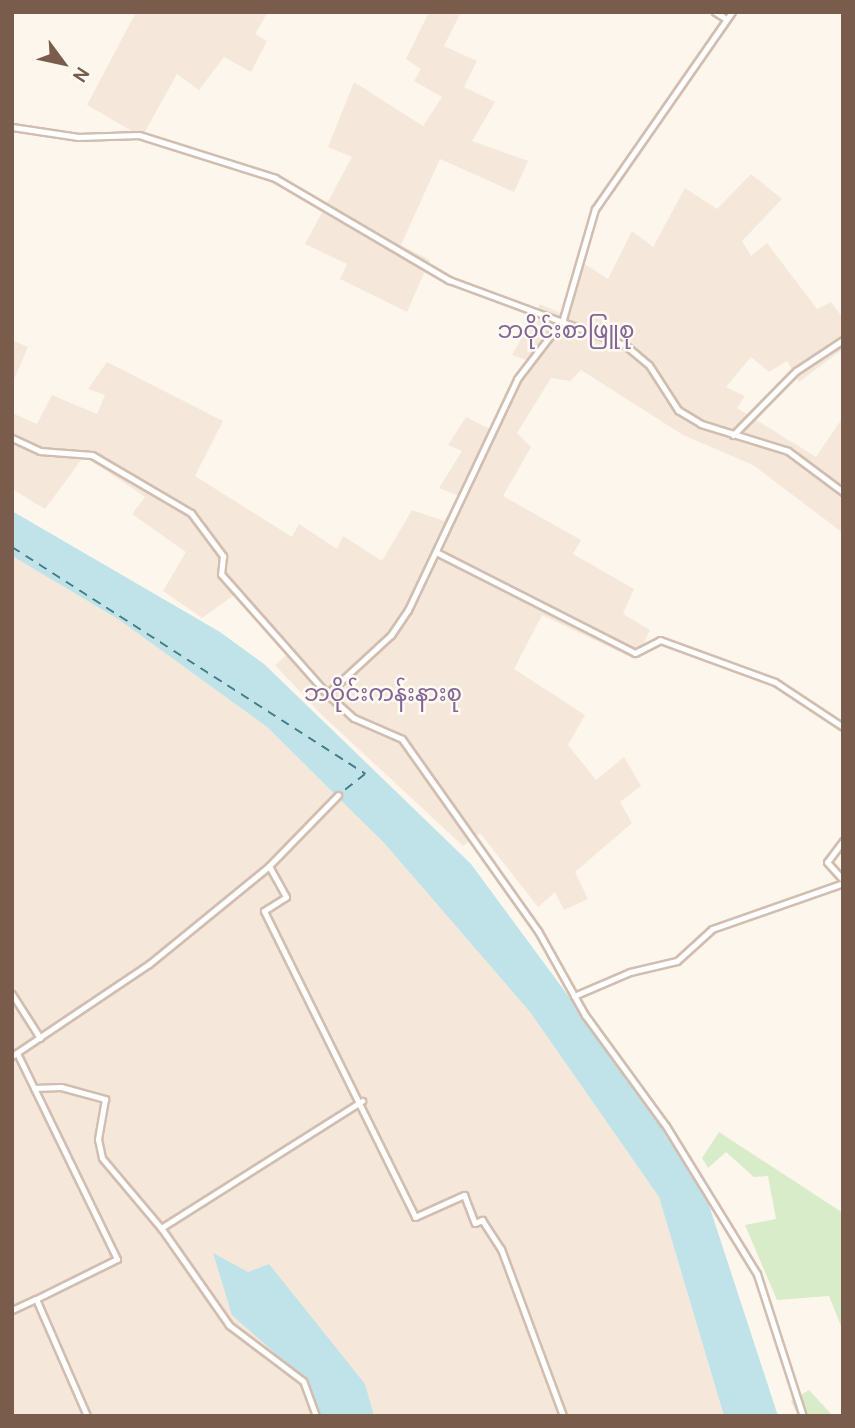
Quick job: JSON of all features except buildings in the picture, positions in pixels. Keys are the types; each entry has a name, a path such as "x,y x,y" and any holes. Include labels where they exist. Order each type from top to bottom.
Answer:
{"street":[{"path":"715,12 726,19"},
{"path":"327,694 391,635 436,552 517,379 563,319 595,209 732,12"},
{"path":"12,127 78,137 139,135 275,178 449,280 563,319 625,345 649,365 678,410 733,435 788,451 843,492"},
{"path":"733,435 796,371 843,340"},
{"path":"12,438 40,451 92,456 191,513 223,555 221,574 327,694 354,718 402,739 538,931 574,996 666,1126 757,1274 803,1416"},
{"path":"436,552 635,653 660,640 775,682 843,727"},
{"path":"12,1310 117,1259 34,1088 15,1055 149,964 269,866 338,795"},
{"path":"574,996 630,972 677,961 712,929 843,881 827,862 843,841"},
{"path":"269,866 286,897 264,911 362,1101 415,1217 464,1195 475,1223 482,1220 514,1282 563,1416"},
{"path":"12,994 40,1038"},
{"path":"34,1088 61,1087 105,1099 98,1139 102,1158 160,1228 229,1325 303,1381 316,1416"},
{"path":"160,1228 362,1101"},
{"path":"36,1299 87,1416"}],"shaded area":[{"path":"136,12 268,12 255,34 267,41 251,72 224,57 199,90 177,74 142,137 87,105"},
{"path":"429,12 461,12 444,46 477,61 464,87 495,102 472,141 528,161 514,192 440,159 401,245 430,260 407,312 340,279 347,264 305,244 352,157 328,147 354,82 423,126 442,97 414,81 421,69 406,59"},
{"path":"751,174 782,199 742,241 751,256 767,243 817,309 831,302 843,318 843,349 799,382 787,361 769,372 751,357 726,387 745,396 737,408 816,457 843,417 843,533 753,465 683,435 581,370 570,381 551,378 517,433 531,447 503,496 581,540 573,554 634,589 623,614 650,630 636,660 542,615 514,669 585,715 568,745 596,780 624,757 641,786 620,802 632,823 575,872 588,899 564,910 555,892 538,907 480,833 463,846 322,715 275,665 290,652 237,593 202,618 163,591 186,552 132,514 145,497 84,456 45,509 12,489 12,413 37,424 52,395 97,414 105,395 88,389 107,362 223,421 195,476 292,537 299,524 337,549 343,536 382,561 412,510 444,521 459,496 439,488 462,451 448,445 466,417 496,432 529,361 512,355 540,304 565,315 580,261 608,279 632,231 653,247 685,188 717,209"},
{"path":"12,340 28,347 12,384"},
{"path":"12,556 118,619 267,727 385,844 530,1012 659,1197 724,1416 12,1416"}],"green space":[{"path":"719,1132 843,1213 843,1331 829,1296 777,1300 745,1225 776,1219 768,1176 754,1177 726,1152 708,1168 702,1158"},
{"path":"809,1390 833,1416 798,1416 791,1401"}],"water":[{"path":"12,511 220,632 264,664 471,864 634,1085 707,1199 778,1416 724,1416 659,1197 530,1012 385,844 267,727 118,619 12,556"},
{"path":"213,1253 248,1272 269,1264 365,1384 374,1416 320,1416 306,1381 232,1315"}],"ferry route":[{"path":"12,547 365,774 338,795"}],"district":[{"name":"ဘဝိုင်းစာဖြူစု","path":"566,330"},
{"name":"ဘဝိုင်းကန်းနားစု","path":"383,693"}]}
